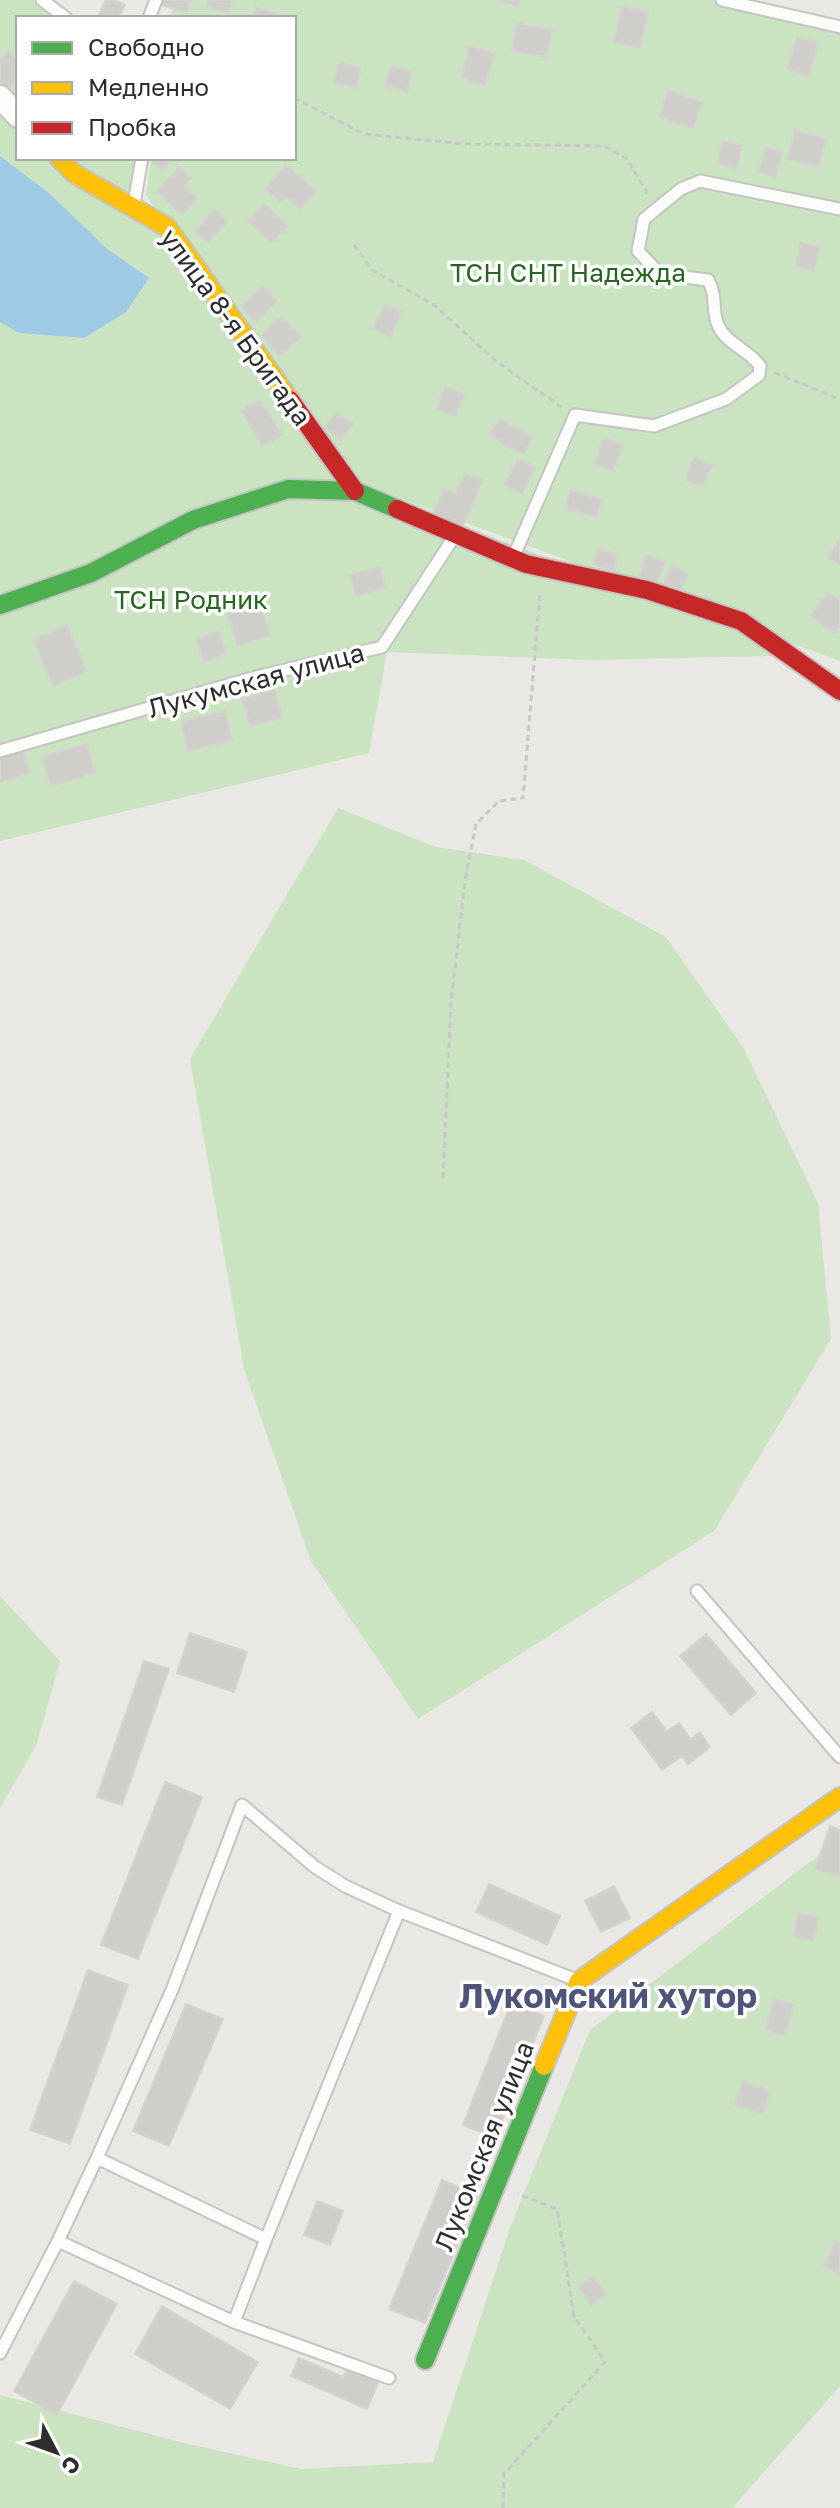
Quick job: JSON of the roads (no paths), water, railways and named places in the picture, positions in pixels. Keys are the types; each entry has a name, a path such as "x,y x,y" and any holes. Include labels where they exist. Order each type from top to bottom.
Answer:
{"street":[{"path":"0,97 16,114"},
{"name":"улица 8-я Бригада","path":"61,160 75,174 167,227 355,491"},
{"path":"0,605 91,573 193,520 288,489 355,491 513,559 647,590 741,621 840,691"},
{"path":"579,1981 840,1797"},
{"name":"Лукомская улица","path":"425,2360 579,1981"}],"lane":[{"path":"42,0 63,16"},
{"path":"722,0 840,27"},
{"path":"133,208 142,160"},
{"path":"513,559 575,415 654,426 726,399 759,375 760,366 751,354 731,342 718,324 715,292 708,280 660,274 638,251 644,219 681,189 700,181 840,209"},
{"name":"Лукумская улица","path":"0,751 252,678 382,647 456,534"},
{"path":"697,1591 840,1757"},
{"path":"0,2353 58,2241 172,1990 242,1805 315,1867 345,1886 399,1911 579,1981"},
{"path":"234,2322 399,1911"},
{"path":"97,2158 266,2239"},
{"path":"58,2241 234,2322 389,2378"}],"water":[{"path":"0,156 50,194 107,249 149,278 126,312 84,338 19,333 0,322"}],"district":[{"name":"Лукомский хутор","path":"608,1995"}],"park label":[{"name":"ТСН СНТ Надежда","path":"568,272"},
{"name":"ТСН Родник","path":"191,599"}]}
